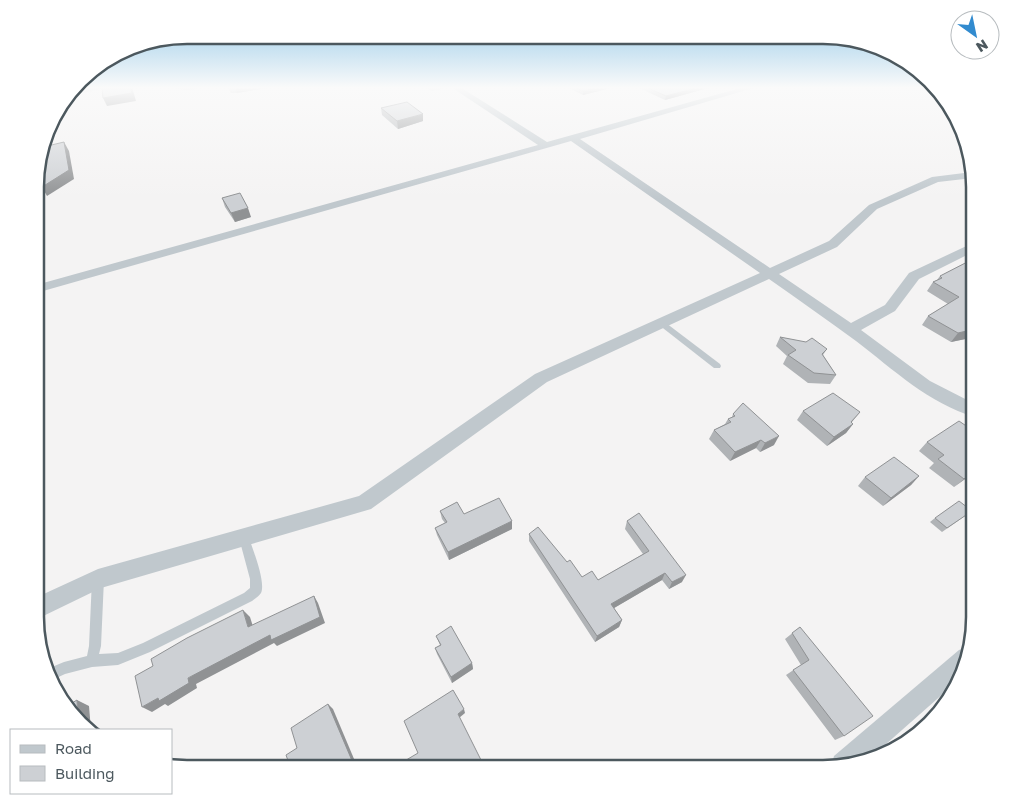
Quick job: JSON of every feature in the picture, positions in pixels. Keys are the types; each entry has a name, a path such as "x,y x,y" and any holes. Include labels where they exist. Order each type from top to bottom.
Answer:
{"street":[{"path":"513,125 545,145"},
{"path":"44,287 620,125"},
{"path":"572,138 851,330 925,384 966,408"},
{"path":"44,605 98,579 364,504 541,378 833,244 872,207 936,179 966,176"},
{"path":"851,330 890,308 914,276 966,250"},
{"path":"853,757 957,667"}],"lane":[{"path":"662,322 717,366"},
{"path":"55,672 92,661 118,659 146,648 248,597 256,590 256,580 244,538"},
{"path":"92,661 95,646 98,579"}],"building":[{"path":"64,142 69,170 44,186 45,168 50,145"},
{"path":"240,193 248,208 231,213 222,198"},
{"path":"966,263 966,331 958,333 928,316 959,297 933,282 942,278 940,276"},
{"path":"780,337 806,342 812,338 827,349 822,354 836,375 814,373 788,355 796,350"},
{"path":"833,393 860,412 851,422 853,424 834,437 803,411"},
{"path":"743,403 779,436 765,443 761,440 735,452 714,430 731,422 728,419 735,416 733,414"},
{"path":"959,421 966,426 966,477 964,479 938,459 944,455 927,442"},
{"path":"894,457 919,476 891,498 865,477"},
{"path":"499,498 512,521 448,552 435,528 447,522 440,511 457,502 464,514"},
{"path":"959,501 966,506 966,515 947,528 935,518"},
{"path":"639,513 686,575 672,582 665,573 611,604 622,620 597,636 529,534 538,527 567,562 570,560 582,577 592,571 598,580 649,551 627,521"},
{"path":"314,596 320,617 271,640 270,635 188,678 189,683 159,701 158,698 142,707 135,676 153,666 151,659 187,638 243,610 248,627"},
{"path":"451,626 472,663 451,677 435,648 441,645 436,636"},
{"path":"800,627 873,716 844,736 793,670 809,660 792,633"},
{"path":"453,690 464,709 458,714 481,760 406,760 418,753 404,721"},
{"path":"77,700 77,709 73,704"},
{"path":"328,704 352,760 288,760 286,755 297,748 291,728"}]}
